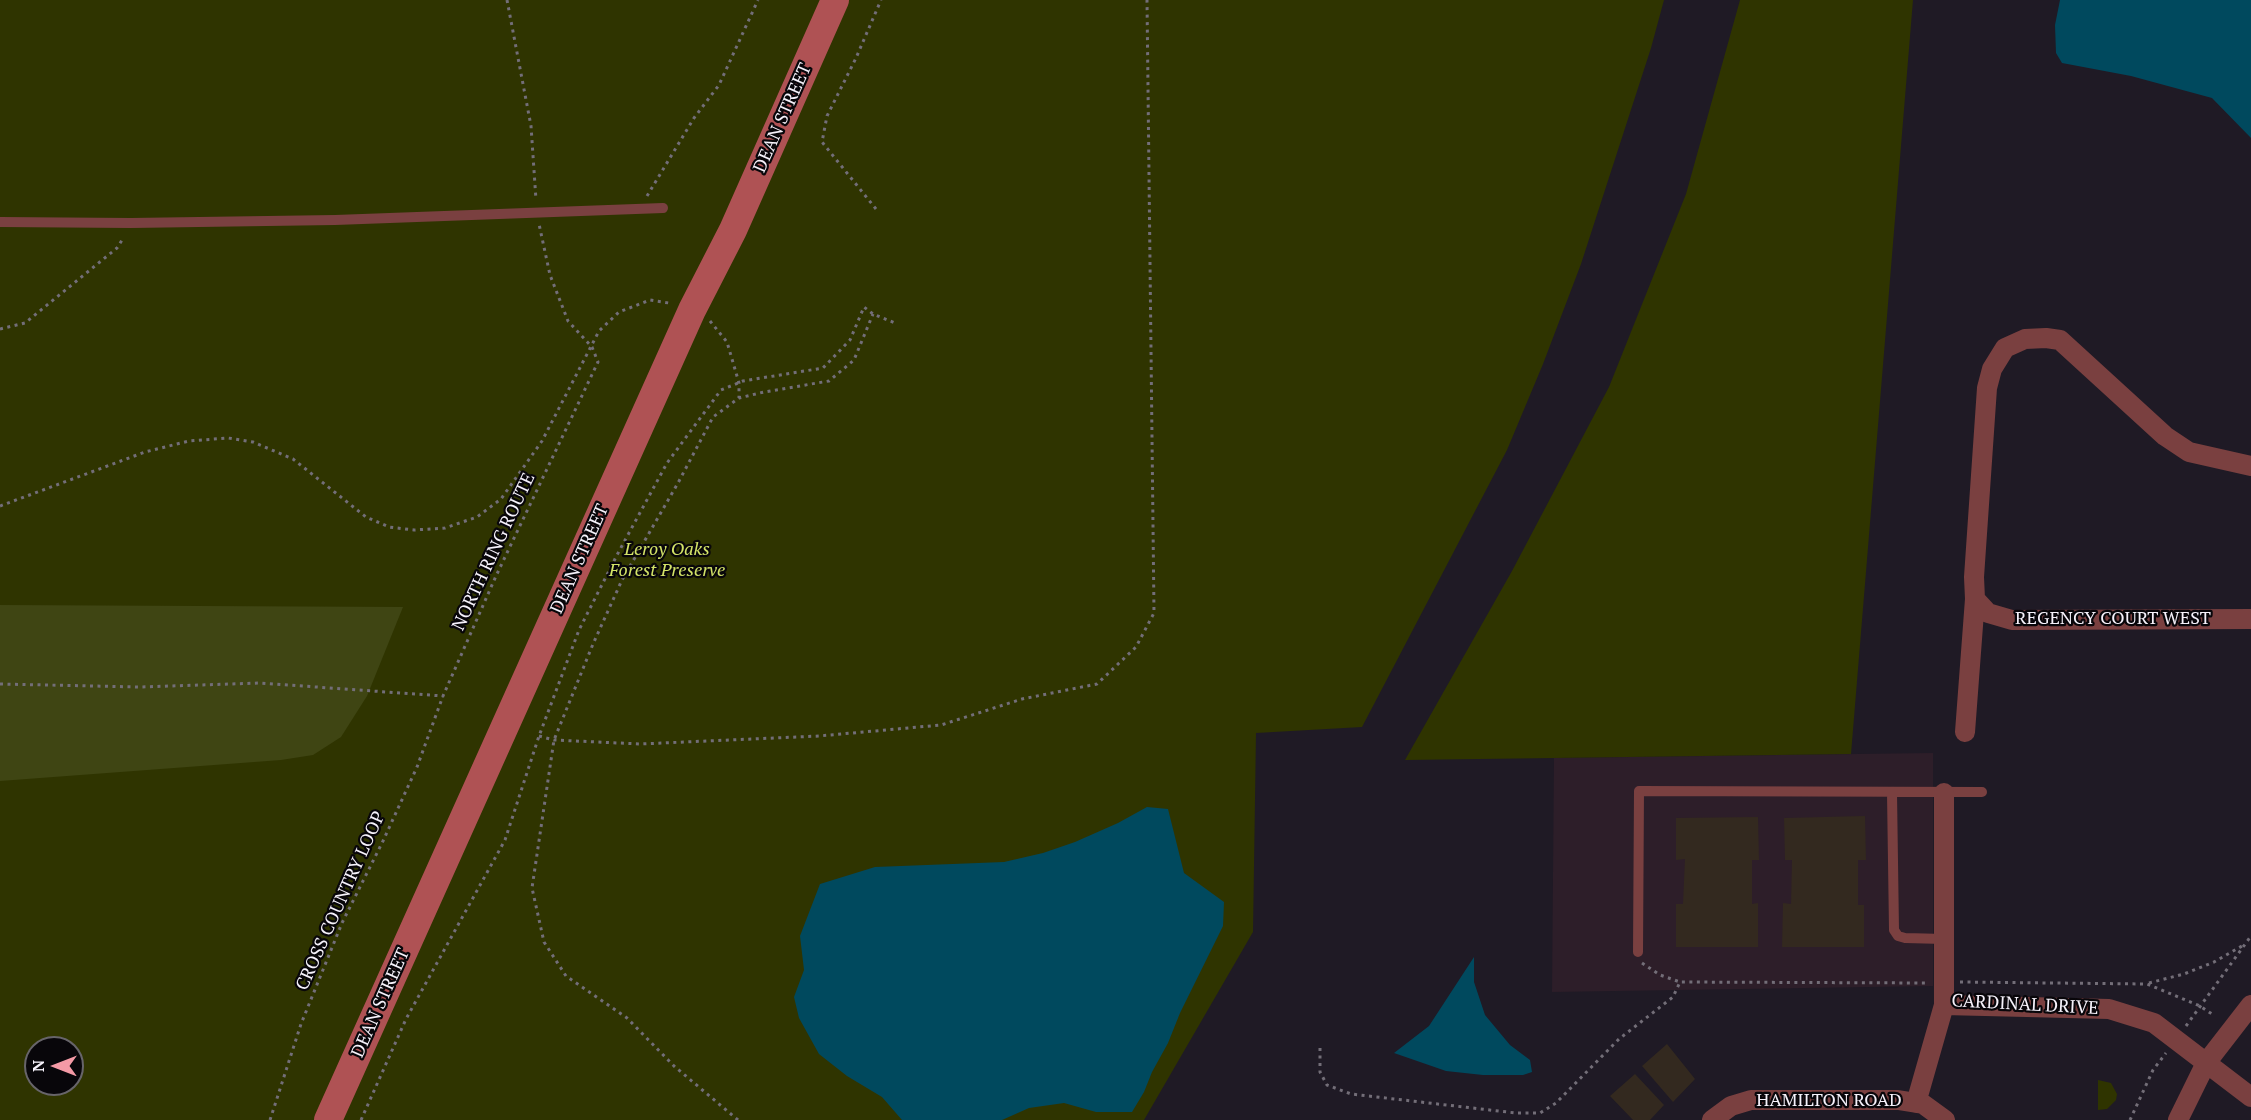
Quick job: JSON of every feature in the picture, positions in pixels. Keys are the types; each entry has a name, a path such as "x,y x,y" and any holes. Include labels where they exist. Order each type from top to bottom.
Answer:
{"street":[{"name":"DEAN STREET","path":"328,1120 692,310 736,223 835,0"},
{"path":"1965,732 1987,388 1992,369 2005,348 2025,339 2060,340 2165,436 2189,452 2251,466"},
{"name":"REGENCY COURT WEST","path":"1975,599 1988,613 2012,620 2251,619"},
{"name":"CARDINAL DRIVE","path":"1944,793 1944,1005 2109,1009 2154,1023 2251,1097"},
{"path":"1944,1005 1916,1103 1923,1104 1945,1120"},
{"path":"2178,1120 2206,1063 2251,1005"},
{"name":"HAMILTON ROAD","path":"1712,1120 1731,1106 1751,1100 1898,1100 1916,1103"}],"lane":[{"path":"0,222 335,220 663,208"},
{"path":"1638,952 1639,791 1982,792"},
{"path":"1892,793 1894,930 1898,936 1905,938 1944,939"}],"path":[{"path":"507,0 531,126 537,212 550,275 568,321 592,347"},
{"path":"639,209 694,118 719,85 758,0"},
{"path":"876,208 822,142 827,116 856,58 881,0"},
{"path":"539,736 554,740 640,744 819,736 941,725 1022,699 1097,684 1136,647 1154,613 1147,0"},
{"path":"0,328 25,323 117,248 131,223"},
{"path":"0,506 145,452 189,441 228,438 253,442 293,459 366,517 389,527 414,530 445,528 477,517 501,499 542,441 599,331 619,312 650,300 670,303"},
{"path":"361,1120 406,1019 505,840 539,736 579,630 616,555 667,463 721,390 738,383 769,376 823,368 850,340 864,308 873,315 895,323"},
{"path":"738,1120 674,1066 627,1018 566,976 544,942 532,888 554,740 622,580 713,417 739,398 829,381 854,360 873,315"},
{"path":"706,318 712,322 727,342 738,383 739,398"},
{"name":"NORTH RING ROUTE","path":"443,696 496,576 598,362 592,347"},
{"path":"0,684 140,687 260,683 443,696"},
{"name":"CROSS COUNTRY LOOP","path":"270,1120 301,1024 342,922 417,767 443,696"},
{"path":"2182,1031 2251,936"},
{"path":"1952,982 2147,984 2184,974 2214,962 2245,944"},
{"path":"1638,952 1643,965 1660,975 1680,982 1927,982"},
{"path":"1320,1048 1320,1072 1327,1085 1352,1094 1516,1113 1540,1113 1556,1103 1619,1039 1673,997 1680,982"},
{"path":"2147,984 2200,1006 2215,1016"},
{"path":"2130,1120 2153,1070 2167,1051"}],"shaded area":[{"path":"1933,753 1933,986 1552,992 1554,758"}],"green space":[{"name":"Leroy Oaks Forest Preserve","path":"0,0 1664,0 1651,48 1581,264 1543,364 1507,450 1362,727 1256,733 1253,932 1144,1120 0,1120"},
{"path":"1740,0 1913,0 1851,754 1405,760 1512,571 1609,387 1686,194"},
{"path":"0,605 403,607 367,696 341,737 313,755 281,760 0,781"},
{"path":"2098,1080 2111,1083 2117,1094 2116,1100 2107,1109 2098,1110"}],"water":[{"path":"2060,0 2251,0 2251,138 2212,98 2131,76 2062,63 2056,53 2055,25"},
{"path":"1147,807 1168,809 1184,873 1224,902 1223,926 1180,1013 1168,1043 1132,1112 1096,1112 1064,1103 1029,1108 1002,1120 902,1120 882,1097 847,1076 819,1054 799,1018 794,997 804,970 800,936 820,884 875,867 1004,862 1043,853 1118,823"},
{"path":"1474,957 1474,982 1485,1015 1510,1045 1530,1060 1532,1072 1523,1075 1483,1075 1446,1071 1394,1053 1429,1026"}],"building":[{"path":"1865,816 1866,860 1858,860 1858,905 1864,905 1864,947 1782,947 1783,903 1791,904 1792,860 1785,860 1784,818"},
{"path":"1758,817 1759,860 1752,860 1752,904 1758,903 1758,947 1676,947 1676,904 1683,904 1685,859 1676,860 1676,818"},
{"path":"1667,1044 1695,1079 1673,1102 1642,1066"},
{"path":"1635,1074 1664,1105 1650,1120 1633,1120 1610,1096"}]}
